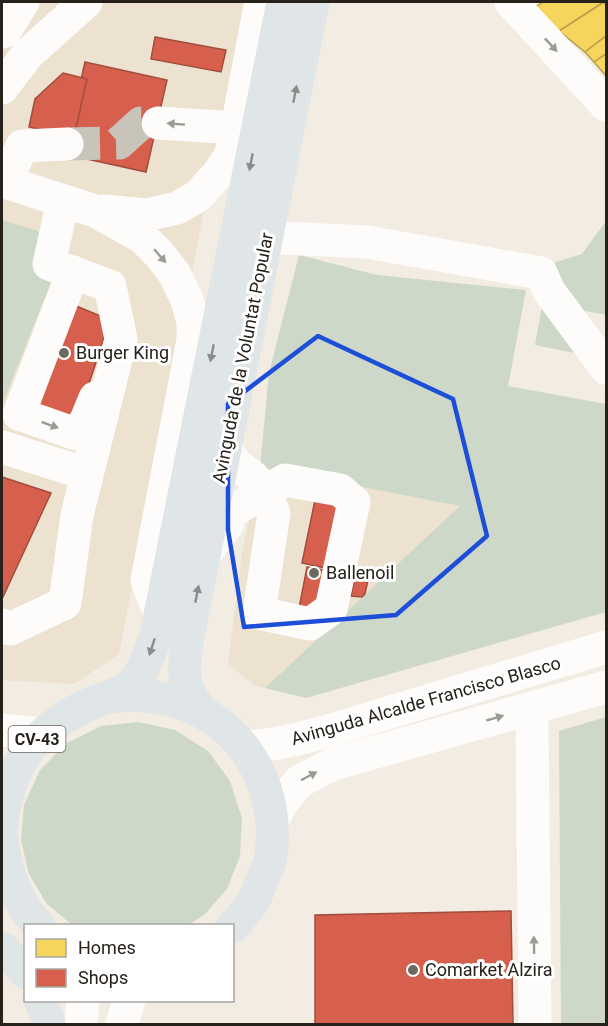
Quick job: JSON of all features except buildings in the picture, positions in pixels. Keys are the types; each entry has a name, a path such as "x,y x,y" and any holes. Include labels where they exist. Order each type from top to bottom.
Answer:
{"main road":[{"name":"Avinguda de la Voluntat Popular","path":"109,698 127,687 140,675 150,655 156,635 283,2"},
{"name":"Avinguda de la Voluntat Popular","path":"201,711 190,694 186,679 184,665 187,642 313,2"},
{"name":"CV-43","path":"2,828 2,815 9,785 23,758 42,734 73,711 109,698 141,695 172,699 201,711 225,727 244,747 264,781 273,820 270,861 255,899 234,925"},
{"path":"2,840 10,881 20,901 36,922"},
{"path":"2,907 36,922"},
{"path":"2,948 24,971"},
{"path":"41,1002 49,1024"}],"street":[{"path":"2,32 5,31 23,2"},
{"path":"2,88 14,58 86,2"},
{"path":"95,211 146,215 177,208 198,196 217,175 230,156 261,2"},
{"path":"511,2 606,105"},
{"path":"158,123 237,128"},
{"path":"67,144 22,146 4,182 95,211 142,237 174,273 187,300 193,322 193,340 147,580 160,614"},
{"path":"2,625 10,629 65,603 77,515 121,339 110,286 50,264 63,201"},
{"path":"282,238 367,242 541,273 549,291 606,368"},
{"path":"68,271 19,414 76,434 86,420 107,370 114,367"},
{"path":"2,425 68,271"},
{"path":"2,447 87,474"},
{"path":"205,554 227,525 230,513 265,492 253,477 237,465 225,448"},
{"name":"Avinguda Alcalde Francisco Blasco","path":"244,747 284,743 325,732 606,647"},
{"name":"Avinguda Alcalde Francisco Blasco","path":"273,820 282,802 300,781 333,764 606,687"},
{"path":"535,707 532,717 535,1024"},
{"path":"2,730 42,734"},
{"path":"81,1024 83,1002"},
{"path":"122,1024 128,1002"}],"highlighted area":[{"path":"318,336 453,399 487,536 396,615 244,627 228,530 228,404"}],"shaded area":[{"path":"2,2 244,2 119,654 74,684 2,680"},
{"name":"Ballenoil","path":"260,467 461,506 265,688 254,685 228,664 242,552"}],"green space":[{"path":"2,220 68,240 2,404"},
{"path":"606,221 606,315 560,306 553,263 582,254"},
{"path":"299,255 377,275 526,290 508,386 606,404 606,612 306,698 265,688 460,506 260,467 269,373"},
{"path":"543,301 584,355 535,345"},
{"path":"606,717 606,1024 561,1024 559,731"},
{"path":"138,722 175,730 208,751 230,781 242,818 240,856 227,889 204,915 190,924 71,924 47,904 29,874 21,840 24,805 40,770 67,743 101,726"}],"tunnel":[{"path":"67,144 119,143 141,123 158,123"}],"place":[{"name":"Burger King","path":"64,353"},
{"name":"Ballenoil","path":"314,573"},
{"name":"Comarket Alzira","path":"413,970"}]}
